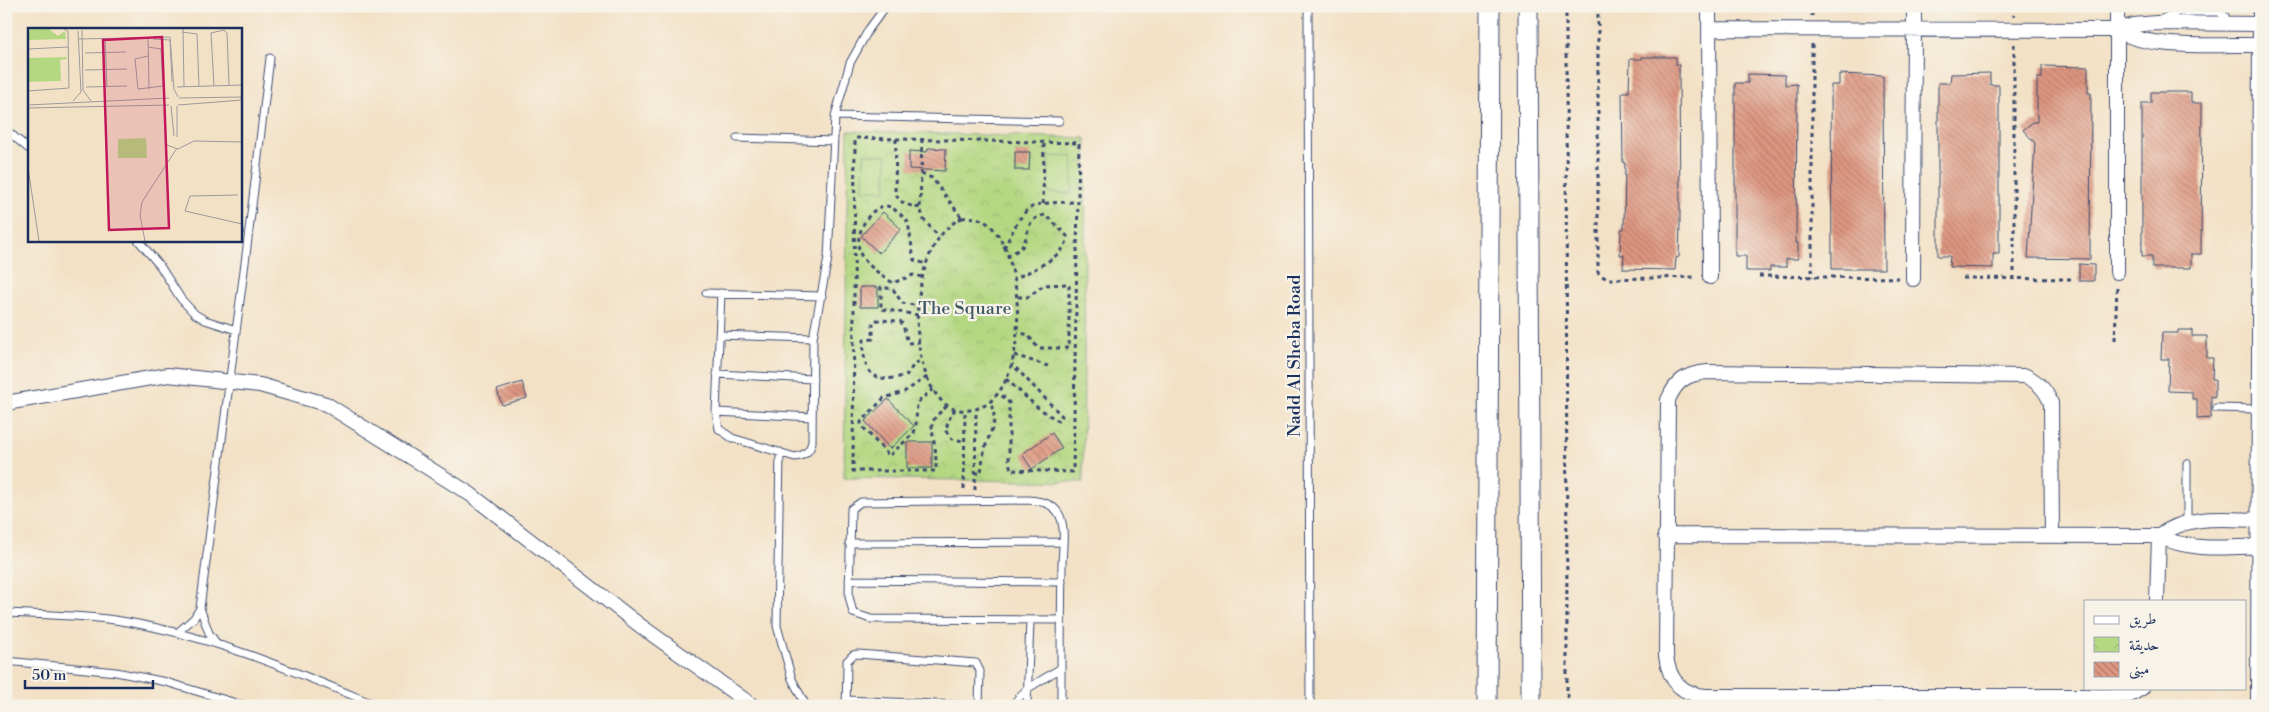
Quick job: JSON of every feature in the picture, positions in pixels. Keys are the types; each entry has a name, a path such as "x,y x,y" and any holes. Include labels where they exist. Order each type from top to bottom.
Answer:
{"main road":[{"path":"1487,706 1490,6"},
{"path":"1528,6 1531,706"}],"street":[{"path":"1710,6 1710,277"},
{"path":"1913,279 1914,6"},
{"path":"2117,6 2117,272"},
{"path":"2258,706 2261,546 2258,409 2260,6"},
{"path":"1710,29 2117,30 2134,25 2156,23 2261,24"},
{"path":"2117,30 2127,36 2146,42 2261,45"},
{"path":"2052,536 2051,403 2046,391 2037,382 2026,376 1707,372 1694,373 1682,379 1673,388 1668,400 1665,535 1668,669 1673,681 1683,690 1694,696 2118,696 2130,695 2139,690"},
{"path":"6,402 168,375 260,384 326,404 470,494 642,627 753,706"},
{"path":"2157,600 2159,536 2170,527 2187,521 2260,520"},
{"path":"1665,535 2159,536 2171,542 2188,546 2261,546"}],"lane":[{"path":"721,293 717,423 727,436 795,457 808,451 812,442 814,338 828,258 835,116 850,63 869,29 886,6"},
{"name":"Nadd Al Sheba Road","path":"1308,6 1310,706"},
{"path":"217,644 209,633 200,608 270,58"},
{"path":"835,116 1059,121"},
{"path":"6,130 28,147"},
{"path":"737,138 834,141"},
{"path":"139,241 160,266 181,299 195,314 216,324 236,330"},
{"path":"706,293 822,296"},
{"path":"719,335 814,338"},
{"path":"718,374 813,379"},
{"path":"2216,408 2258,409"},
{"path":"716,412 812,417"},
{"path":"780,452 777,626 792,679 806,706"},
{"path":"2187,463 2187,521"},
{"path":"1061,620 861,617 853,613 850,605 849,580 851,509 861,502 975,500 1039,500 1048,503 1056,509 1060,518 1062,542 1061,706"},
{"path":"850,543 1062,542"},
{"path":"849,580 1062,582"},
{"path":"177,633 187,626 200,608"},
{"path":"6,613 110,620 177,633 217,644 297,672 378,706"},
{"path":"1027,706 1030,620"},
{"path":"858,654 976,663 980,671 979,706 846,703 847,661 853,655 858,654"},
{"path":"6,661 116,672 166,682 246,706"},
{"path":"1011,706 1027,689 1061,668"}],"path":[{"path":"1566,6 1567,691 1570,706"},
{"path":"1598,6 1596,267 1598,272 1600,276 1608,279 1710,277"},
{"path":"1812,6 1812,277"},
{"path":"2014,6 2014,278"},
{"path":"947,406 935,416 931,425 935,447 936,471 853,471 856,138 1080,143 1073,472 1011,470 1008,462 1010,403 998,394"},
{"path":"896,139 895,192 902,203 920,208"},
{"path":"922,139 920,208 926,222 938,238"},
{"path":"1043,204 1044,142"},
{"path":"921,174 932,178 962,218"},
{"path":"1004,248 1024,211 1030,207 1043,204 1078,202"},
{"path":"922,278 913,275 893,283 866,261 859,248 860,232 863,223 880,208 886,206 891,208 906,219 909,225 914,260 926,264"},
{"path":"1007,256 1019,249 1029,226 1041,216 1046,215 1067,236 1068,240 1065,246 1053,258 1014,279"},
{"path":"962,218 977,218 984,221 999,236 1014,279 1018,297 1018,332 1012,364 998,394 990,403 976,410 965,411 947,406 933,389 922,360 920,342 918,315 922,278 938,238 954,222 962,218"},
{"path":"2115,340 2117,272"},
{"path":"1759,276 1913,279"},
{"path":"1963,278 2071,279"},
{"path":"1018,297 1028,297 1041,286 1069,284 1069,348 1038,348 1028,335 1018,332"},
{"path":"918,315 881,309 881,287 893,289 902,303 919,306"},
{"path":"920,342 908,344 903,325 900,321 875,320 873,323 873,339 864,340 864,363 872,376 880,378 907,375 914,364 922,360"},
{"path":"1014,355 1048,366"},
{"path":"1006,379 1044,412 1058,421 1062,416 1012,364"},
{"path":"927,377 904,392 884,398 861,422 861,425 890,456 914,432 917,403 933,389"},
{"path":"975,473 981,473 986,444 995,422 994,410 990,403"},
{"path":"955,409 948,421 946,430 952,439 964,441"},
{"path":"975,500 976,410"},
{"path":"964,489 965,411"}],"green space":[{"name":"The Square","path":"848,131 1086,138 1083,482 844,478"},
{"path":"864,154 887,155 886,190 863,190"},
{"path":"1049,156 1073,157 1072,193 1048,193"}],"building":[{"path":"1642,57 1676,57 1676,65 1679,65 1680,222 1679,257 1676,258 1675,270 1623,269 1624,255 1620,255 1621,229 1624,229 1625,163 1623,163 1622,92 1629,92 1630,59 1642,59"},
{"path":"2042,66 2088,67 2088,93 2091,93 2090,259 2028,258 2035,143 2023,130 2033,122 2037,122 2037,78 2042,78"},
{"path":"1990,73 1990,85 1999,85 1999,254 1993,254 1993,268 1949,267 1950,256 1938,256 1938,83 1950,83 1951,74"},
{"path":"1748,74 1785,75 1785,85 1797,84 1796,243 1798,243 1798,259 1786,259 1786,267 1770,267 1770,271 1746,271 1746,256 1735,256 1735,83 1748,83"},
{"path":"1839,74 1883,76 1884,269 1832,269 1831,85 1839,85"},
{"path":"2151,92 2191,92 2191,103 2202,103 2201,254 2191,254 2191,268 2152,268 2152,256 2142,256 2142,103 2151,103"},
{"path":"928,148 946,149 945,171 909,169 909,151 927,152"},
{"path":"1015,152 1030,152 1029,170 1015,170"},
{"path":"883,212 901,229 879,253 861,236"},
{"path":"2079,264 2094,265 2094,281 2079,281"},
{"path":"860,287 878,287 878,307 860,307"},
{"path":"2178,330 2192,330 2192,336 2207,336 2207,358 2213,358 2212,379 2215,379 2215,397 2211,396 2211,418 2197,419 2197,399 2192,399 2192,392 2168,391 2169,359 2161,359 2162,333 2178,333"},
{"path":"522,382 527,398 502,405 497,390"},
{"path":"888,399 914,426 890,449 865,421"},
{"path":"1052,433 1062,448 1032,469 1022,454"},
{"path":"907,442 932,442 932,468 907,468"}]}
